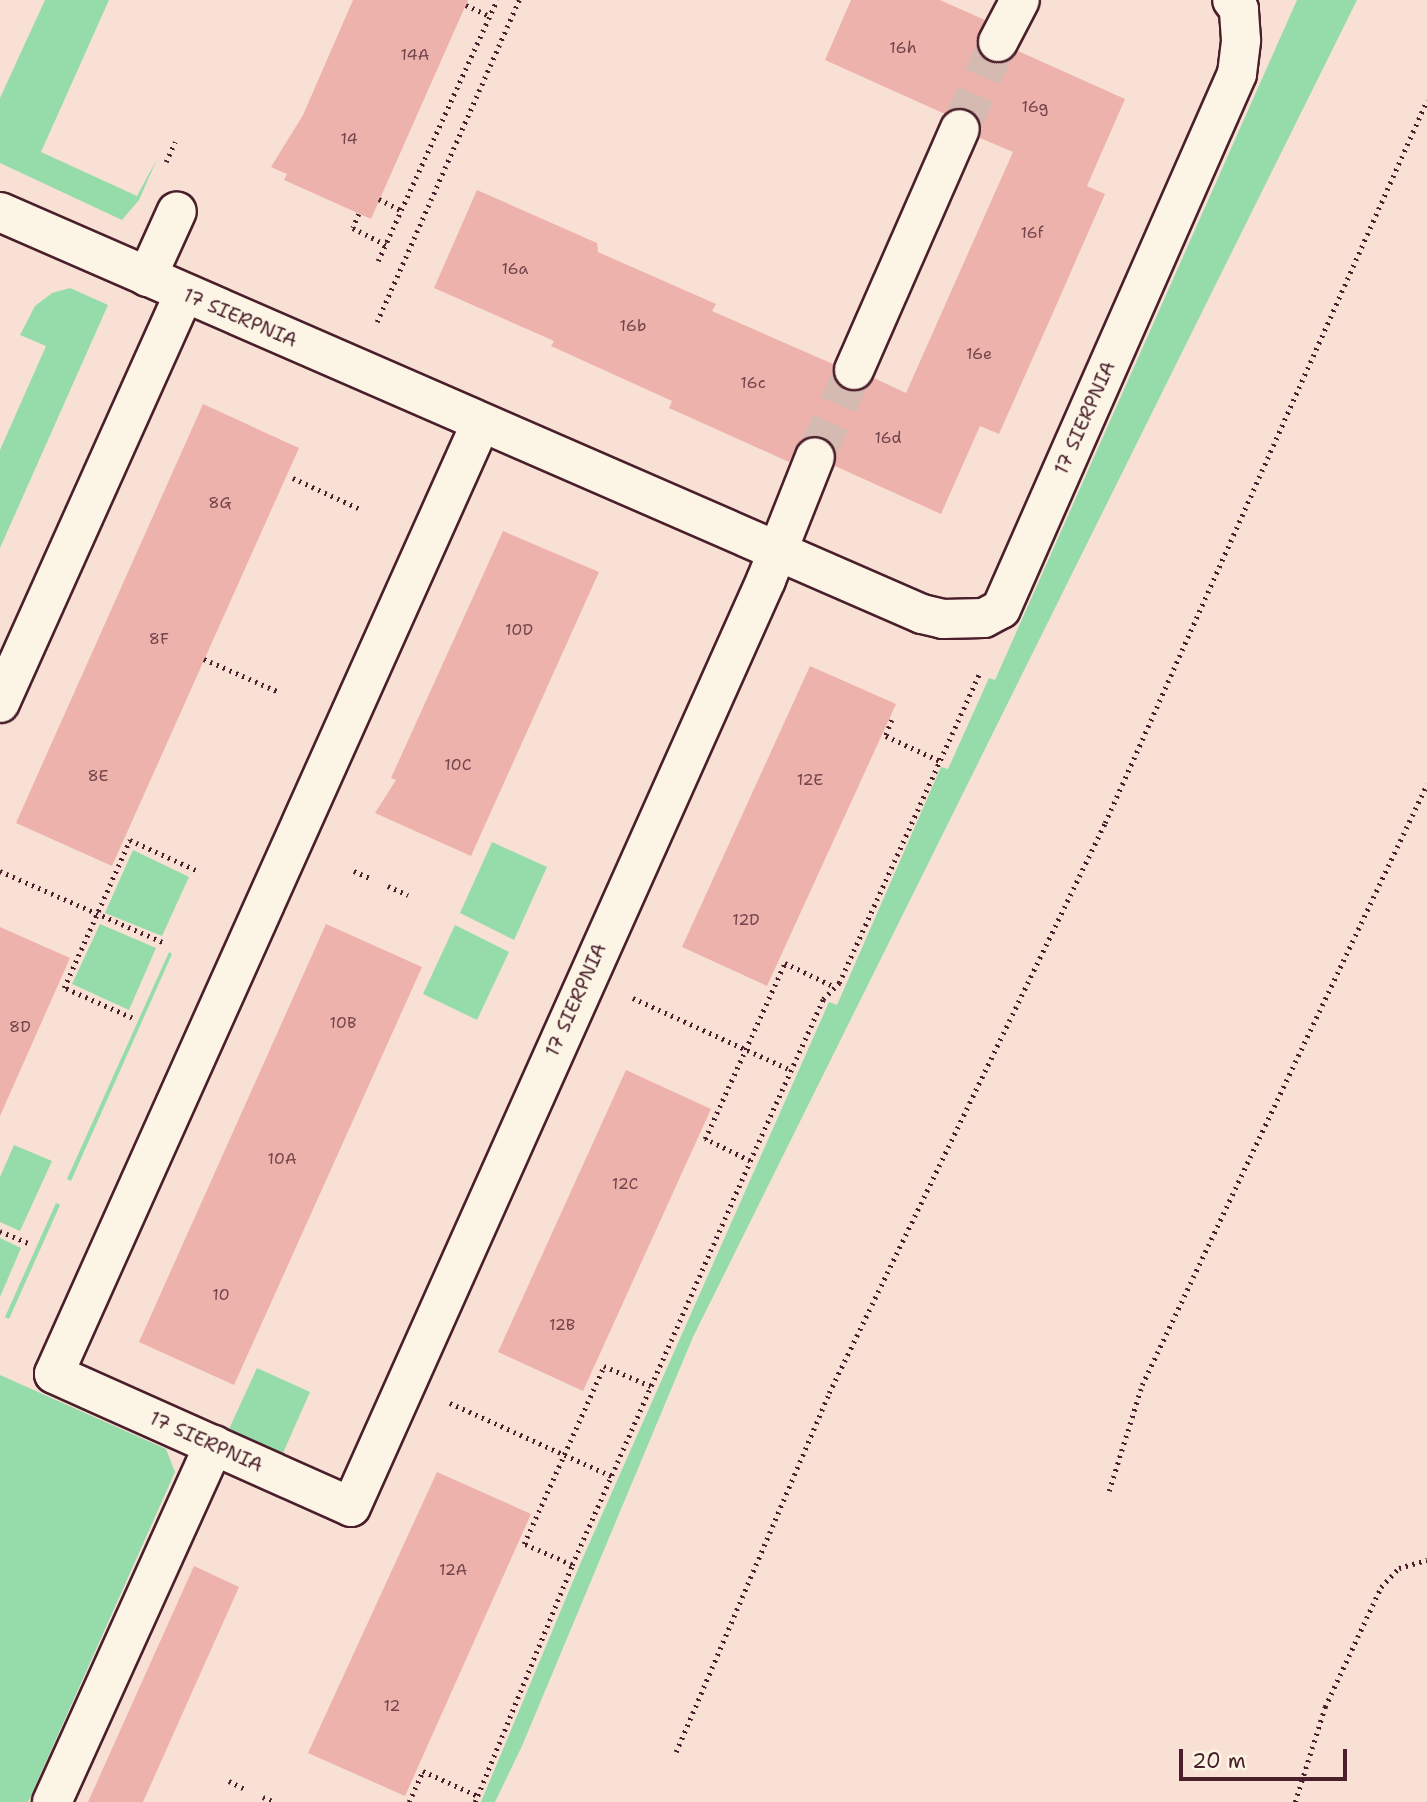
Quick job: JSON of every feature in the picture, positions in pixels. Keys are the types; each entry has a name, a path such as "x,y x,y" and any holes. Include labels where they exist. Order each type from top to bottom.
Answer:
{"street":[{"path":"998,42 1020,0"},
{"name":"17 SIERPNIA","path":"0,212 480,425 775,548 922,614 964,620 984,618 1001,609 1237,74 1241,40 1239,9 1233,0"},
{"path":"854,370 960,129"},
{"path":"147,277 177,211"},
{"path":"0,703 184,294"},
{"name":"17 SIERPNIA","path":"480,425 54,1374 351,1507 766,580 775,548"},
{"path":"775,548 815,457"},
{"path":"52,1802 214,1445"}],"path":[{"path":"378,261 497,0"},
{"path":"375,326 519,0"},
{"path":"466,5 490,16"},
{"path":"676,1752 829,1393 1105,823 1427,100"},
{"path":"163,170 175,142"},
{"path":"379,199 403,211"},
{"path":"359,214 353,228 386,245"},
{"path":"293,478 360,509"},
{"path":"204,659 277,691"},
{"path":"475,1802 572,1564 750,1161 823,999 835,987 979,674"},
{"path":"892,720 886,736 940,761"},
{"path":"1109,1491 1142,1385 1427,784"},
{"path":"132,1018 64,988 130,840 198,871"},
{"path":"0,871 165,943"},
{"path":"354,871 372,879"},
{"path":"388,886 408,895"},
{"path":"750,1161 705,1139 785,963 835,987"},
{"path":"622,993 791,1070"},
{"path":"0,1231 30,1244"},
{"path":"572,1564 524,1544 604,1366 651,1386"},
{"path":"440,1399 611,1476"},
{"path":"1295,1802 1325,1707 1381,1587 1399,1568 1427,1560"},
{"path":"409,1802 423,1771 478,1796"},
{"path":"229,1781 247,1790"},
{"path":"263,1797 275,1802"}],"green space":[{"path":"45,0 109,0 41,152 137,196 157,159 139,200 122,220 0,163 0,98"},
{"path":"1297,0 1357,0 693,1337 522,1746 495,1802 481,1802 581,1562 829,1002 837,1005 941,767 948,769 989,678 995,680"},
{"path":"70,288 108,305 0,548 0,450 46,346 20,335 35,306 52,293"},
{"path":"492,842 547,867 514,940 460,913"},
{"path":"133,850 189,877 162,936 105,913"},
{"path":"100,924 156,948 129,1010 72,984"},
{"path":"455,925 509,952 477,1020 423,994"},
{"path":"169,952 172,954 71,1181 67,1179"},
{"path":"14,1145 52,1161 20,1231 0,1222 0,1177"},
{"path":"56,1203 60,1205 9,1319 5,1317"},
{"path":"0,1238 21,1248 0,1297"},
{"path":"257,1368 310,1392 283,1453 229,1429"},
{"path":"0,1375 166,1449 175,1472 28,1802 0,1802"}],"building":[{"path":"353,0 468,0 371,219 284,180 287,174 271,167 303,115"},
{"path":"851,0 940,0 985,20 976,44 987,61 1009,61 1018,51 1125,99 1087,186 1105,194 1052,315 999,434 980,426 941,514 835,466 836,453 824,437 802,439 789,462 669,408 672,401 551,346 554,341 434,288 477,190 597,243 598,252 716,304 712,311 833,364 836,382 845,390 857,392 874,378 906,393 1013,152 980,138 982,126 969,109 957,107 945,114 825,60"},
{"path":"203,404 299,448 112,866 16,823"},
{"path":"503,531 599,572 471,856 375,813 396,780 391,778"},
{"path":"810,666 896,704 767,986 682,947"},
{"path":"326,924 422,967 234,1385 139,1342"},
{"path":"0,927 70,958 0,1116"},
{"path":"626,1070 711,1109 583,1391 498,1352"},
{"path":"437,1472 531,1514 405,1796 308,1753"},
{"path":"194,1566 239,1587 143,1802 88,1802"}],"tunnel":[{"path":"960,129 998,42"},
{"path":"815,457 854,370"}]}
